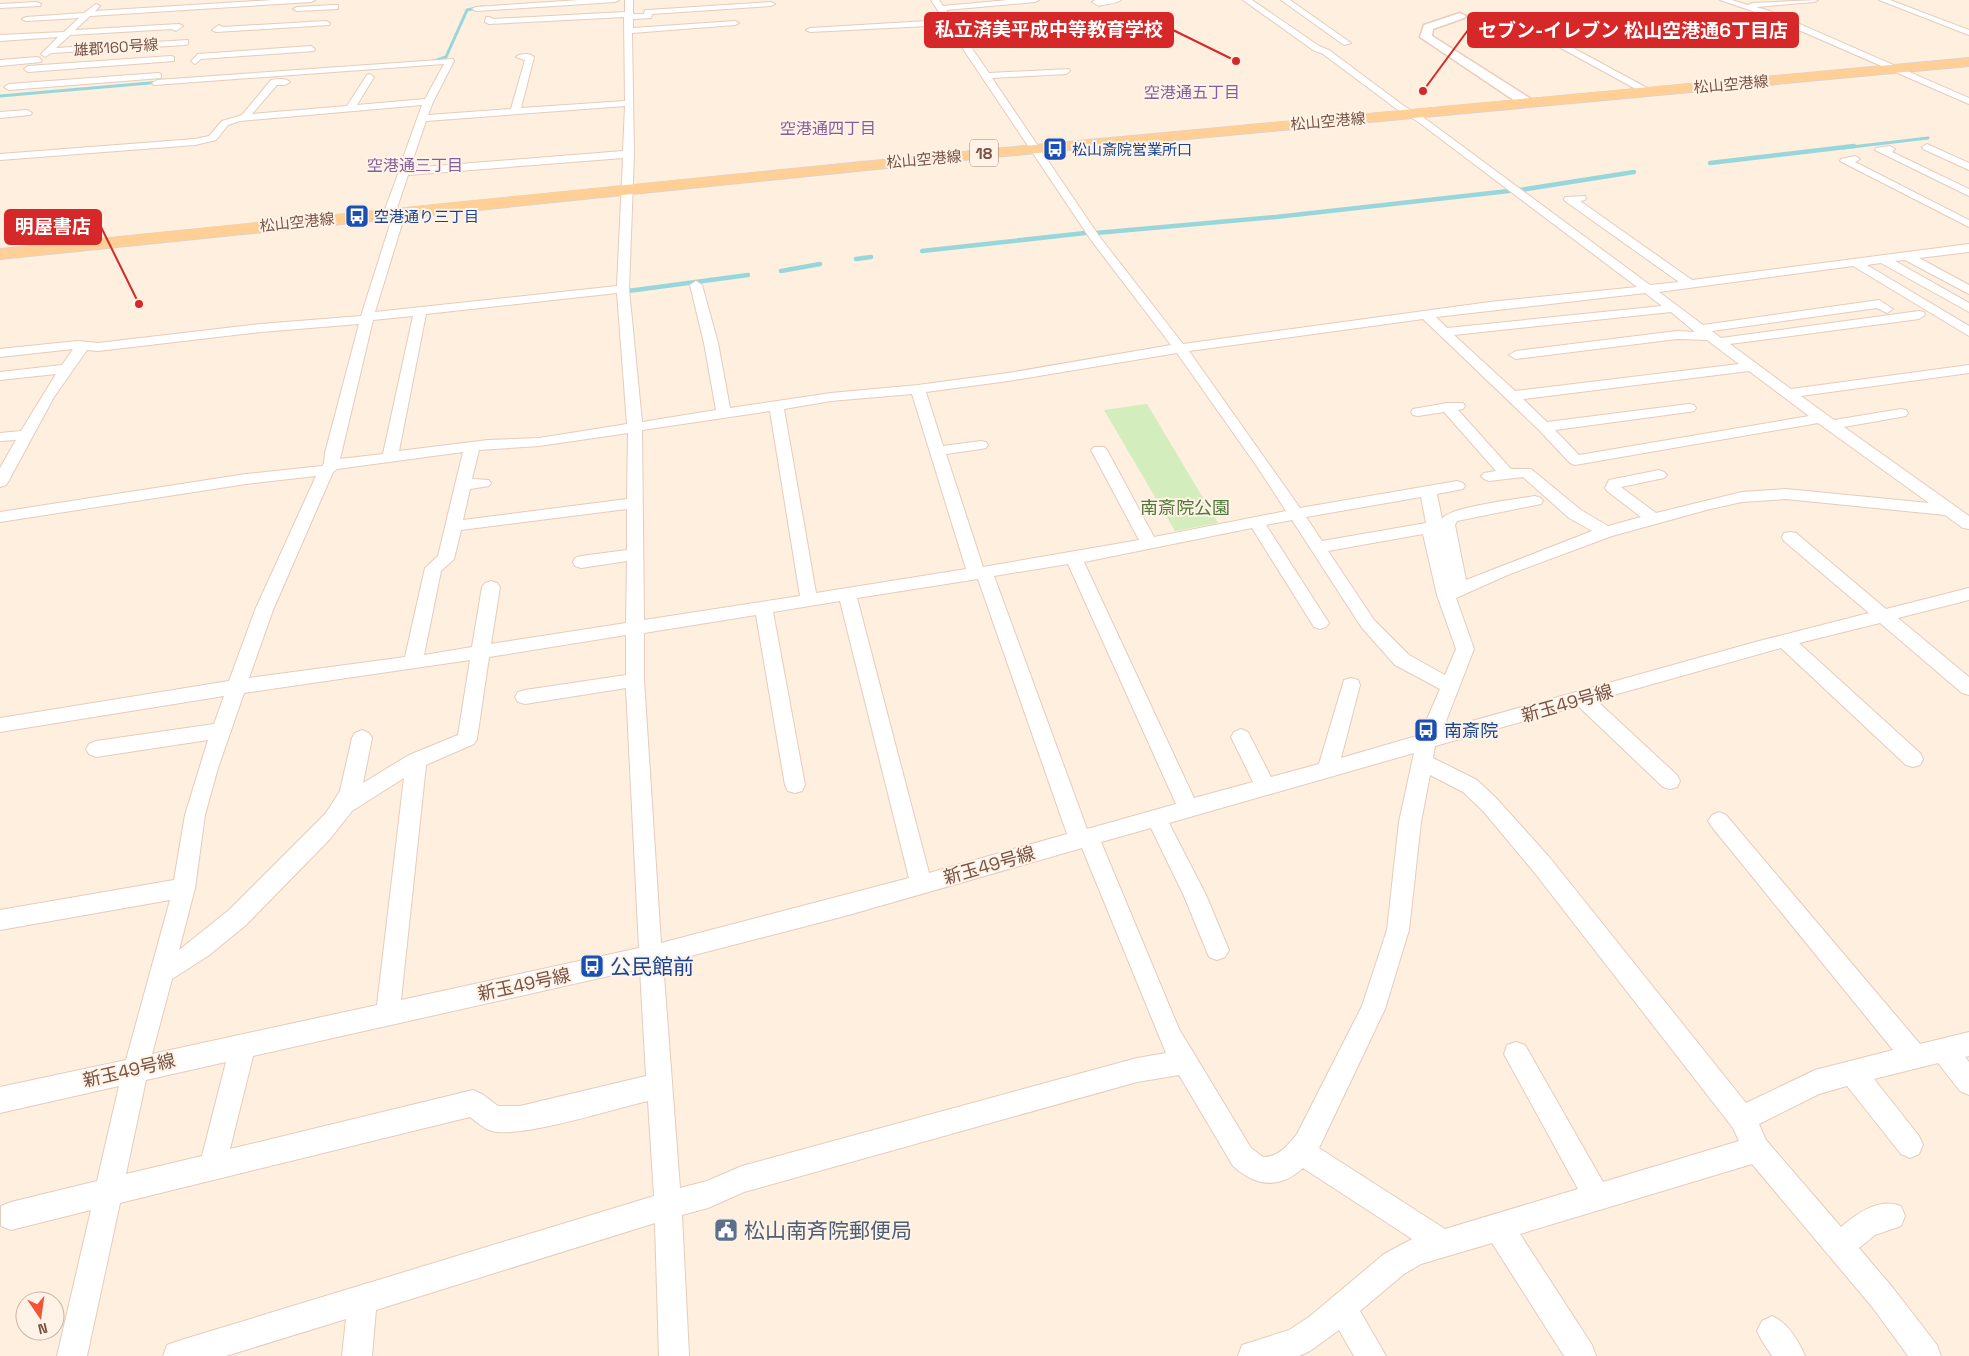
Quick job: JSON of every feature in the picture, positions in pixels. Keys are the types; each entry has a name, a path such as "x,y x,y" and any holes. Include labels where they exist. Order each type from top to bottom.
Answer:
{"main road":[{"name":"松山空港線","path":"0,254 628,188 1036,148 1969,62"}],"street":[{"path":"5,89 103,0"},
{"path":"26,19 90,12 311,0"},
{"path":"476,9 491,14 570,3 615,0"},
{"path":"629,0 629,154 623,288 635,426 635,680 650,956 668,1205 674,1356"},
{"path":"935,0 943,5 991,5 1034,0"},
{"path":"1099,4 1096,2 1117,0"},
{"path":"1247,0 1316,48 1326,52 1650,289 1750,367 1969,524"},
{"path":"1285,0 1295,10 1344,41 1332,40"},
{"path":"1724,0 1767,13 1969,101"},
{"path":"1743,6 1814,0"},
{"path":"1882,0 1969,33"},
{"path":"232,14 337,3"},
{"path":"300,67 337,3"},
{"path":"0,6 37,4"},
{"path":"491,14 489,22 545,17 648,16 648,12 771,4"},
{"path":"943,5 950,22 1036,148 1094,238 1180,348 1297,514 1368,624 1402,660 1449,685"},
{"path":"44,10 90,12"},
{"path":"1460,16 1428,27 1426,37 1526,102"},
{"path":"810,30 950,22"},
{"path":"219,27 216,30 326,23"},
{"path":"628,31 736,23"},
{"path":"0,38 130,31 179,26 176,29"},
{"path":"1313,27 1323,26"},
{"path":"957,32 993,30"},
{"path":"1542,40 1551,39 1577,51 1597,67 1646,91"},
{"path":"195,61 198,57 252,55 316,41"},
{"name":"雄郡160号線","path":"47,51 107,49 180,43"},
{"path":"515,112 530,57 520,57"},
{"path":"0,72 172,59"},
{"path":"0,63 38,60"},
{"path":"5,89 241,77 300,67 425,64 450,61 428,102 402,172 395,212 329,468 264,610 222,730 195,815 184,888 136,1068 72,1356"},
{"path":"987,76 1066,71"},
{"path":"234,87 241,77"},
{"path":"350,109 370,78"},
{"path":"244,118 274,82 285,82"},
{"path":"264,94 277,93"},
{"path":"0,157 195,142 212,138 229,121 244,118 428,102"},
{"path":"422,118 630,103"},
{"path":"0,115 27,113"},
{"path":"1890,149 1880,150 1952,185 1967,177 1938,152 1927,150"},
{"path":"402,172 629,154"},
{"path":"1855,160 1845,161 1926,198 1969,224"},
{"path":"1582,198 1569,199 1690,284"},
{"path":"1613,230 1626,228"},
{"path":"0,517 472,446 539,442 831,397 918,389 1008,377 1180,348 1490,306 1650,289 1969,248"},
{"path":"1951,251 1969,260"},
{"path":"1907,256 1960,294 1969,308"},
{"path":"1883,259 1960,294"},
{"path":"1856,263 1969,332"},
{"path":"696,285 711,343 724,414"},
{"path":"0,353 77,345 107,346 623,288"},
{"path":"700,302 718,299"},
{"path":"1709,336 1879,304 1887,309"},
{"path":"1443,332 1675,308"},
{"path":"390,458 411,389 415,336 420,311"},
{"path":"1426,315 1544,427 1575,460 1825,422 1901,413"},
{"path":"1516,355 1677,335 1709,336 1919,315"},
{"path":"415,336 432,334"},
{"path":"711,343 726,341"},
{"path":"0,482 46,397 79,350 84,346"},
{"path":"1511,396 1750,367"},
{"path":"1788,394 1969,368"},
{"path":"0,376 66,369"},
{"path":"918,389 980,572 1084,839 1170,1036 1242,1157 1252,1168 1265,1171 1281,1168 1302,1152 1313,1133 1373,1009 1398,930 1410,822 1424,752 1449,685 1465,649 1438,527 1428,491"},
{"path":"776,405 809,600"},
{"path":"1418,412 1454,406 1507,474"},
{"path":"1544,427 1689,408"},
{"path":"0,436 26,435"},
{"path":"414,662 433,568 446,560 472,446"},
{"path":"938,451 981,446"},
{"path":"1100,450 1149,543"},
{"path":"1489,476 1526,472 1575,514 1606,532"},
{"path":"1652,518 1612,488 1615,483 1659,475"},
{"path":"463,485 483,483"},
{"path":"0,724 480,652 1074,558 1297,514 1457,486"},
{"path":"1452,593 1504,570 1606,532 1708,504 1770,494 1950,510"},
{"path":"1319,547 1438,527 1457,515 1535,501"},
{"path":"454,526 635,503"},
{"path":"1256,522 1320,623"},
{"path":"1790,537 1969,688"},
{"path":"581,562 635,554"},
{"path":"1074,558 1189,809"},
{"path":"343,806 416,761 467,739 491,588"},
{"path":"847,594 921,884"},
{"name":"新玉49号線","path":"0,1100 136,1068 650,956 921,884 1327,770 1424,752 1583,699 1786,640 1969,594"},
{"path":"763,607 795,785"},
{"path":"1786,640 1913,759"},
{"path":"524,697 635,680"},
{"path":"1327,770 1351,685"},
{"path":"1583,699 1670,781"},
{"path":"96,749 222,730"},
{"path":"1241,737 1266,787"},
{"path":"162,972 199,950 254,901 331,823 343,806 353,781 362,738"},
{"path":"1424,752 1470,786 1490,805 1542,865 1742,1119 1757,1149 1883,1298 1926,1356"},
{"path":"388,1013 416,761"},
{"path":"1156,818 1195,895 1217,950"},
{"path":"1719,821 1914,1057"},
{"path":"0,920 184,888"},
{"path":"1742,1119 1815,1083 1852,1072 1969,1044"},
{"path":"213,1166 243,1045"},
{"path":"1943,1050 1969,1082"},
{"path":"1516,1054 1597,1197"},
{"path":"178,1356 708,1194 742,1179 1137,1070 1185,1062"},
{"path":"1852,1072 1910,1145"},
{"path":"12,1216 474,1103 494,1119 520,1119 660,1085"},
{"path":"1253,1356 1279,1350 1300,1342 1316,1331 1397,1261 1414,1252 1757,1149"},
{"path":"1302,1152 1442,1243"},
{"path":"1840,1247 1867,1223 1891,1216"},
{"path":"1498,1226 1581,1356"},
{"path":"357,1356 362,1299"},
{"path":"1342,1308 1371,1356"},
{"path":"1772,1331 1790,1356"}],"green space":[{"name":"南斎院公園","path":"1147,404 1218,523 1175,531 1104,410"}],"waterway":[{"path":"431,62 446,57 467,10 482,7"},
{"path":"0,96 161,82"},
{"path":"1843,148 1928,138"},
{"path":"1710,163 1854,146"},
{"path":"1520,190 1634,172"},
{"path":"1096,233 1276,217 1509,191"},
{"path":"922,251 1085,233"},
{"path":"856,259 871,257"},
{"path":"781,271 820,264"},
{"path":"628,291 748,275"}],"place":[{"name":"私立済美平成中等教育学校","path":"1236,61"},
{"name":"セブン-イレブン 松山空港通6丁目店","path":"1423,91"},
{"name":"松山斎院営業所口","path":"1055,149"},
{"name":"空港通り三丁目","path":"357,216"},
{"name":"明屋書店","path":"139,304"},
{"name":"南斎院","path":"1426,730"},
{"name":"公民館前","path":"592,966"},
{"name":"松山南斉院郵便局","path":"726,1230"}],"district":[{"name":"空港通五丁目","path":"1192,92"},
{"name":"空港通四丁目","path":"828,128"},
{"name":"空港通三丁目","path":"415,165"}]}
